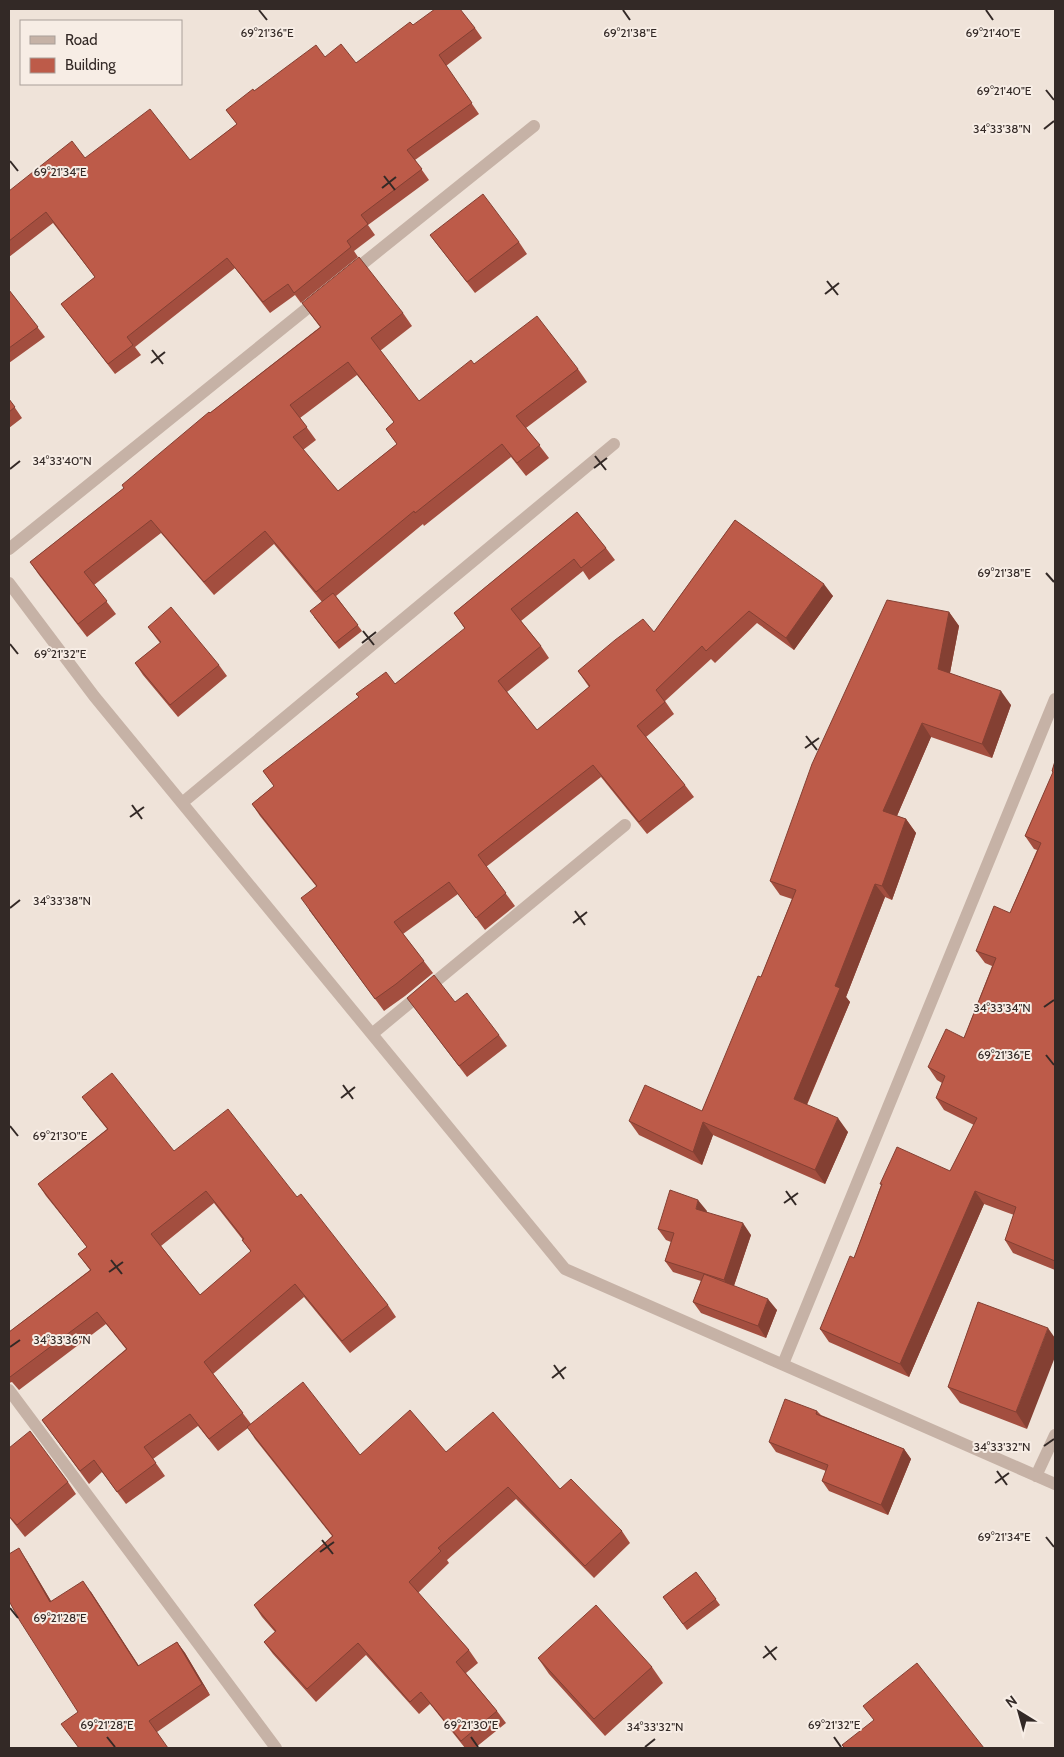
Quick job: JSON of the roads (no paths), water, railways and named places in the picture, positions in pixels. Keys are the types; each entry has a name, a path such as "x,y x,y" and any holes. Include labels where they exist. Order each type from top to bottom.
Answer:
{"street":[{"path":"9,550 534,126"},
{"path":"182,803 614,444"},
{"path":"9,583 94,696 565,1269 1055,1484"},
{"path":"783,1364 1055,699"},
{"path":"372,1034 625,825"},
{"path":"9,1390 276,1748"},
{"path":"1036,1476 1055,1435"}]}
